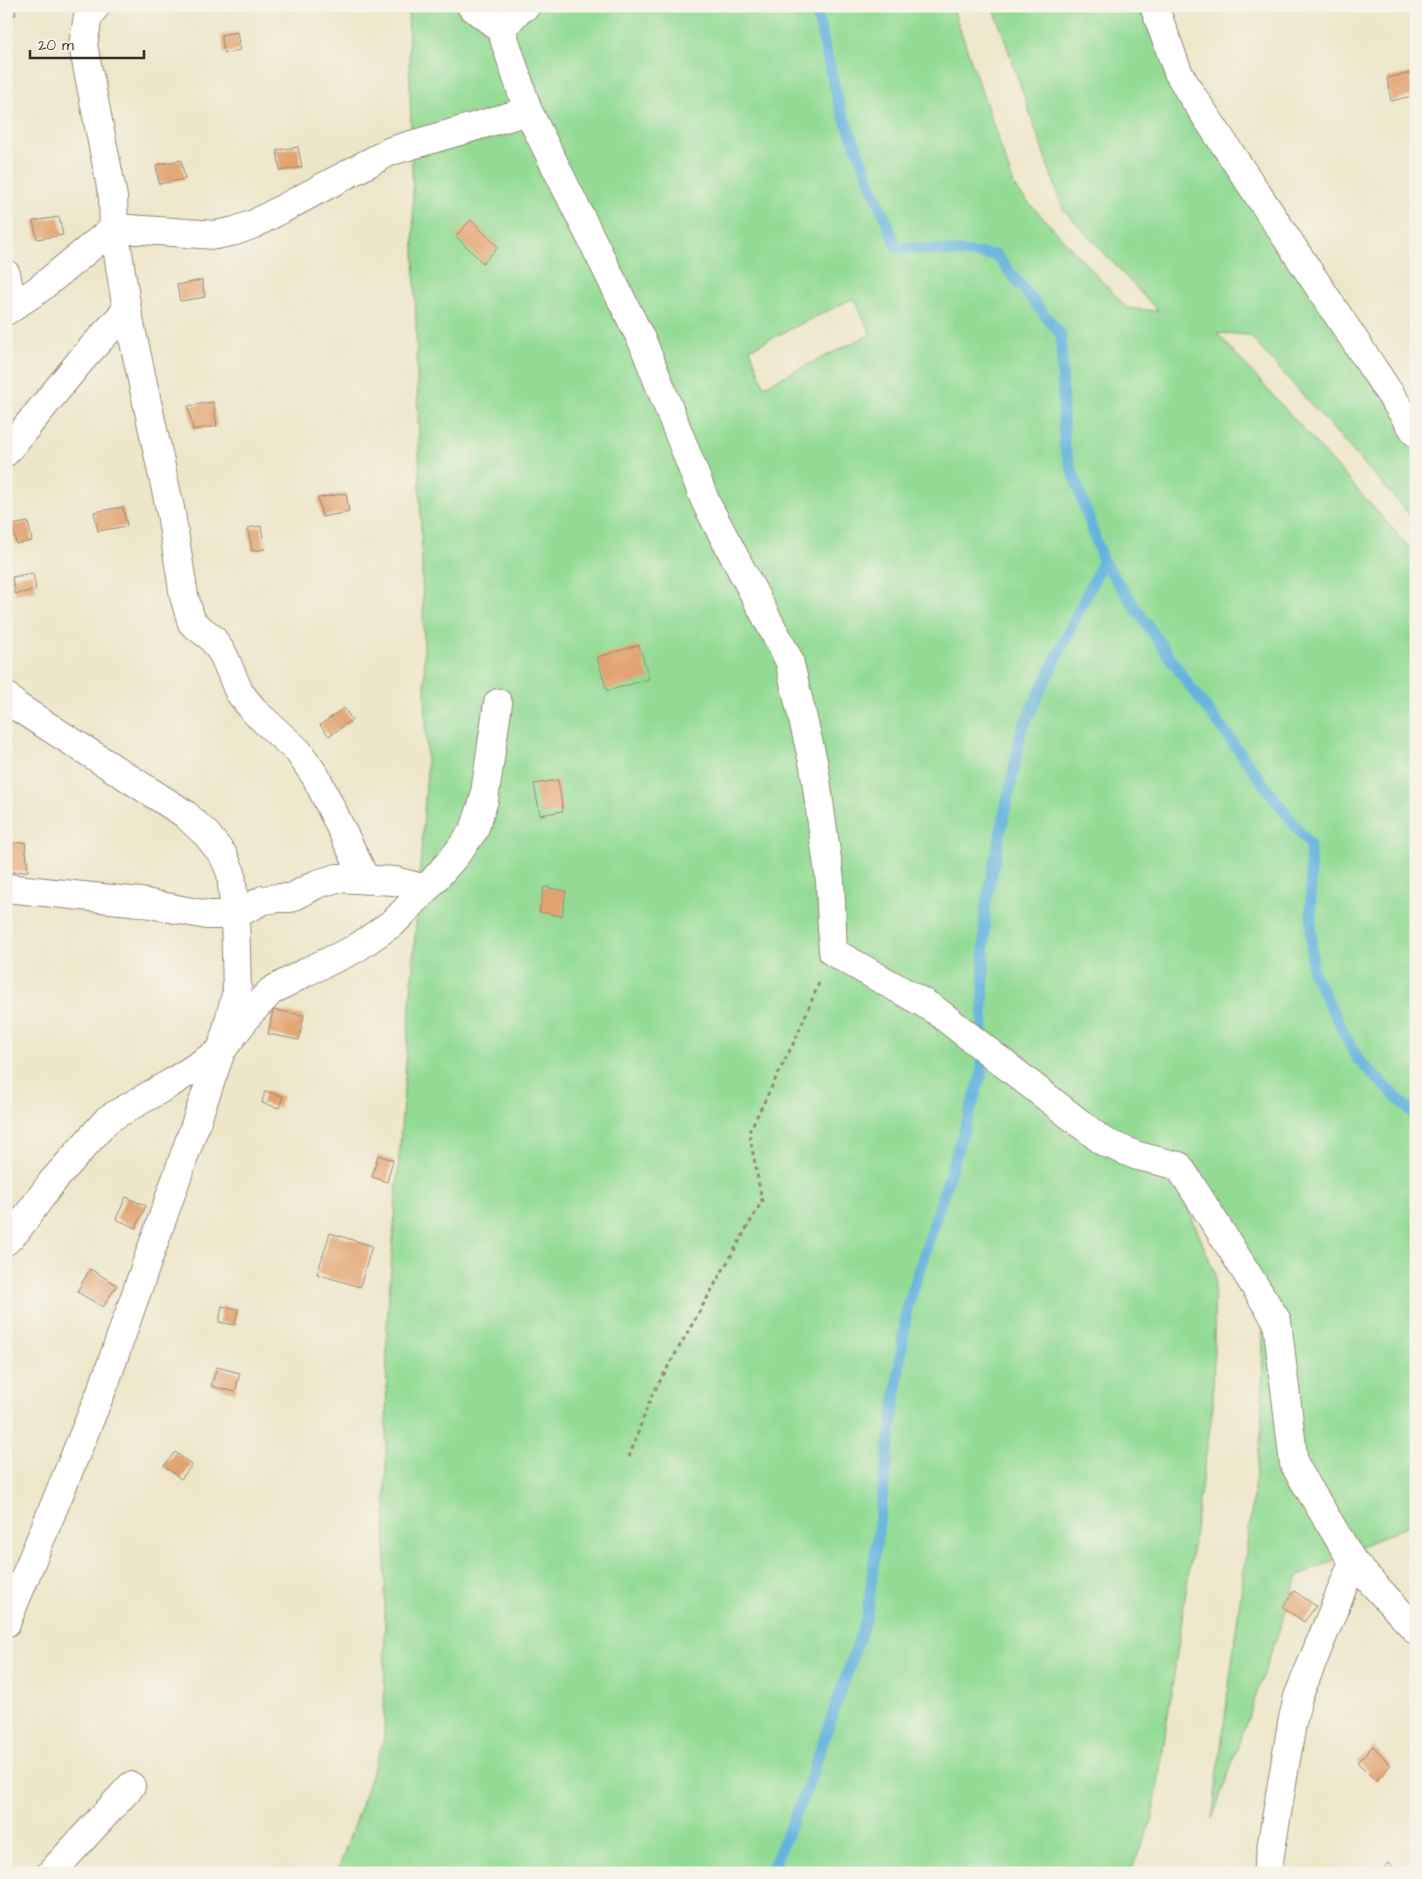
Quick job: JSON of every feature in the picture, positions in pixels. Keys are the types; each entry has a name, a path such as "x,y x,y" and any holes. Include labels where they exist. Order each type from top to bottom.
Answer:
{"street":[{"path":"96,6 88,17 83,45 113,197 114,228 128,310 171,513 184,596 192,623 212,638 224,656 239,692 250,706 298,751 316,777 366,880"},
{"path":"471,6 501,29 528,111 643,343 706,504 789,660 814,766 830,880 833,952 934,1010 1104,1142 1138,1156 1179,1166 1277,1321 1294,1464 1353,1562 1416,1630"},
{"path":"501,29 518,11 526,6"},
{"path":"1154,6 1178,72 1189,91 1416,433"},
{"path":"6,274 10,309 38,290 114,228 216,235 236,231 254,224 391,151 528,111"},
{"path":"6,452 82,359 128,310"},
{"path":"6,696 16,706 185,814 207,835 223,855 231,873 236,915 237,991 221,1051 104,1385 6,1624"},
{"path":"6,1241 17,1230 52,1182 108,1119 171,1083 221,1051 250,1013 271,991 355,949 394,922 426,890 474,830 484,800 498,703"},
{"path":"6,888 140,902 207,915 236,915 263,900 291,898 317,884 337,878 395,881 426,890"},
{"path":"1267,1873 1298,1697 1353,1562"},
{"path":"51,1873 131,1786"}],"path":[{"path":"629,1457 651,1397 762,1201 749,1132 796,1038 833,952"}],"green space":[{"path":"408,6 952,6 1015,188 1127,308 1158,311 1063,209 993,6 1163,6 1167,81 1416,444 1416,522 1249,335 1217,333 1416,555 1416,1521 1298,1577 1212,1819 1262,1426 1263,1293 1220,1193 1176,1180 1215,1273 1213,1406 1153,1818 1130,1873 337,1873 384,1739 387,1323 427,771","holes":["854,298 871,334 764,386 750,349"]}],"building":[{"path":"6,6 15,6 16,15 6,16"},
{"path":"237,32 240,50 224,53 221,35"},
{"path":"1416,72 1416,95 1391,101 1387,78"},
{"path":"298,147 302,167 280,171 277,150"},
{"path":"181,160 185,179 159,184 156,165"},
{"path":"59,217 63,235 37,239 33,221"},
{"path":"471,220 498,247 483,263 456,236"},
{"path":"202,280 205,297 180,301 177,285"},
{"path":"213,402 217,426 193,430 188,406"},
{"path":"346,493 349,512 322,517 318,498"},
{"path":"123,507 127,526 98,531 94,512"},
{"path":"28,522 32,541 16,544 12,525"},
{"path":"261,526 265,549 252,551 248,528"},
{"path":"33,573 36,590 15,594 12,577"},
{"path":"639,645 649,679 607,691 597,657"},
{"path":"344,708 352,720 329,736 320,725"},
{"path":"558,780 563,811 540,815 534,784"},
{"path":"25,842 28,871 6,873 6,844"},
{"path":"544,887 566,891 562,916 539,912"},
{"path":"273,1010 304,1015 299,1040 268,1034"},
{"path":"265,1091 283,1096 279,1108 262,1103"},
{"path":"378,1155 393,1160 387,1182 372,1177"},
{"path":"126,1197 146,1206 136,1228 116,1219"},
{"path":"330,1233 372,1246 360,1287 317,1274"},
{"path":"90,1269 117,1285 103,1307 77,1292"},
{"path":"222,1306 238,1309 235,1325 219,1322"},
{"path":"217,1367 240,1373 235,1392 211,1386"},
{"path":"175,1452 192,1465 181,1479 164,1466"},
{"path":"1294,1591 1316,1606 1304,1622 1283,1607"},
{"path":"1373,1746 1391,1765 1376,1781 1357,1762"},
{"path":"1389,1863 1399,1873 1379,1873"}],"waterway":[{"path":"815,6 839,105 897,247 996,255 1061,335 1064,446 1103,561 1189,685 1310,845 1312,971 1358,1060 1416,1116"},
{"path":"770,1873 807,1788 867,1616 907,1308 982,1073 985,907 1022,729 1103,561"}]}
